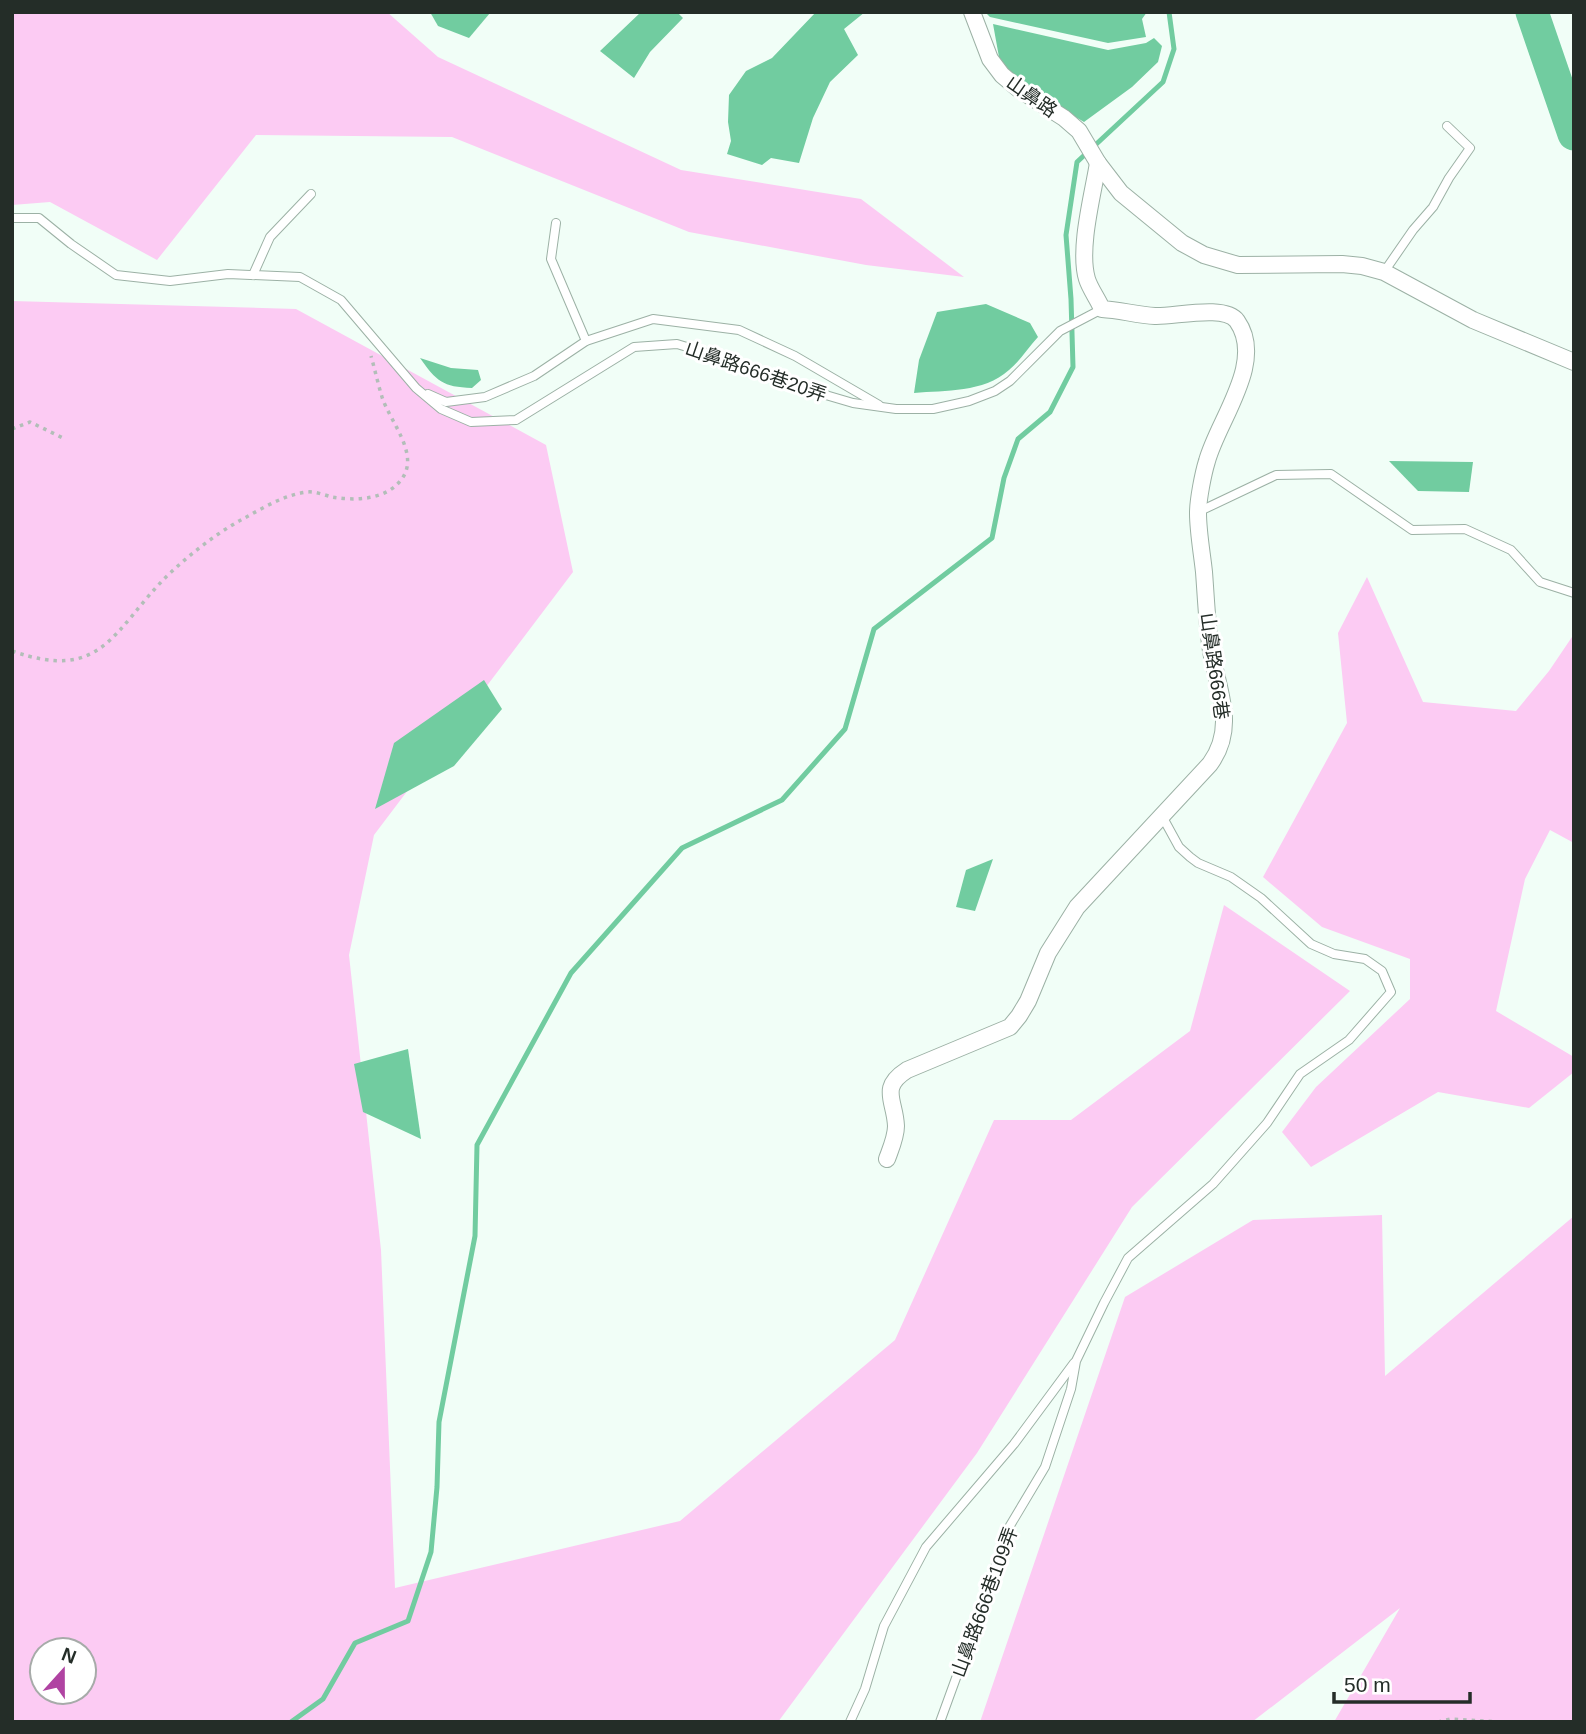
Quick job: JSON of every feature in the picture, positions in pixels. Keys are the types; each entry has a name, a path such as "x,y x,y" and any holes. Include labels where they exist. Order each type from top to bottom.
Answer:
{"street":[{"name":"山鼻路","path":"972,12 990,59 1002,75 1064,118 1083,137 1096,160 1121,193 1182,243 1204,255 1238,265 1342,264 1384,272 1473,320 1574,362"},
{"path":"1096,160 1085,258 1087,279 1102,309"},
{"name":"山鼻路666巷","path":"887,1159 896,1128 890,1093 897,1077 907,1070 1010,1027 1028,1001 1048,953 1077,907 1210,764 1219,752 1223,739 1224,708 1211,650 1198,512 1207,460 1242,377 1247,351 1246,336 1236,318 1224,314 1205,312 1158,316 1102,309"}],"lane":[{"path":"1384,272 1413,230 1433,207 1448,178 1470,148 1447,126"},
{"path":"253,275 270,237 311,194"},
{"name":"山鼻路666巷20弄","path":"12,218 39,218 116,275 170,281 228,274 300,278 341,300 416,388 441,409 471,422 516,420 634,347 677,344 740,363 795,386 853,403 933,409 969,401 995,391 1010,381 1069,325 1102,309"},
{"path":"556,223 551,259 586,341"},
{"path":"416,388 446,402 485,397 534,376 586,341 653,318 739,330 795,356 883,407"},
{"path":"1198,512 1276,475 1331,474 1412,530 1465,529 1511,550 1540,582 1574,593"},
{"name":"山鼻路666巷109弄","path":"940,1722 981,1612 1008,1529 1045,1467 1071,1389 1076,1361 1128,1258 1213,1184 1267,1124 1300,1074 1349,1040 1391,992 1382,971 1365,960 1334,954 1311,944 1261,898 1231,877 1190,857 1179,847 1162,816"},
{"path":"850,1722 865,1689 884,1626 926,1547 1013,1444 1076,1361"}],"path":[{"path":"12,651 28,657 67,662 99,650 167,576 207,541 288,496 310,491 343,499 370,498 391,490 402,479 408,462 406,447 383,399 370,353 371,334"},
{"path":"12,429 30,422 63,438"},
{"path":"1438,1722 1450,1719 1500,1722"}],"shaded area":[{"path":"12,12 387,12 438,57 681,170 861,199 964,277 866,265 689,232 452,137 256,135 157,260 50,202 12,205"},
{"path":"430,12 490,13 469,38 438,26"},
{"path":"641,12 677,12 683,18 650,52 634,78 600,51"},
{"path":"816,12 865,12 844,29 858,55 830,82 813,118 799,163 771,158 762,165 727,154 731,141 728,122 729,95 746,71 772,58"},
{"path":"985,12 1147,12 1142,19 1146,37 1108,43 990,17"},
{"path":"993,24 1108,50 1146,43 1154,38 1162,46 1158,62 1132,87 1084,122 1014,80 999,57"},
{"path":"12,301 296,309 546,445 573,572 374,835 349,955 381,1250 395,1588 680,1521 895,1340 994,1120 1071,1120 1190,1031 1224,905 1350,991 1132,1207 977,1453 778,1722 12,1722"},
{"path":"986,304 1030,323 1038,337 1013,366 988,383 964,389 914,393 919,360 937,312"},
{"path":"420,358 451,368 478,370 481,380 472,388 447,384 436,377"},
{"path":"1389,461 1473,462 1469,492 1418,491"},
{"path":"1367,577 1423,702 1516,711 1549,671 1574,634 1574,843 1550,830 1525,879 1496,1011 1574,1057 1574,1072 1529,1108 1438,1092 1311,1167 1282,1132 1316,1087 1410,999 1410,959 1322,927 1263,877 1347,723 1338,633"},
{"path":"484,680 502,709 454,766 375,809 394,743"},
{"path":"993,859 975,911 956,907 966,870"},
{"path":"408,1049 421,1139 363,1112 354,1064"},
{"path":"1382,1215 1385,1376 1574,1216 1574,1722 1334,1722 1400,1608 1252,1722 980,1722 1125,1297 1253,1220"}],"waterway":[{"path":"291,1722 323,1699 355,1643 408,1621 431,1552 439,1422 475,1236 477,1145 571,973 682,848 782,800 845,729 874,629 992,538 1004,478 1018,439 1050,412 1073,367 1066,235 1077,162 1163,82 1174,49 1169,12"},
{"path":"1532,12 1574,134"}]}
